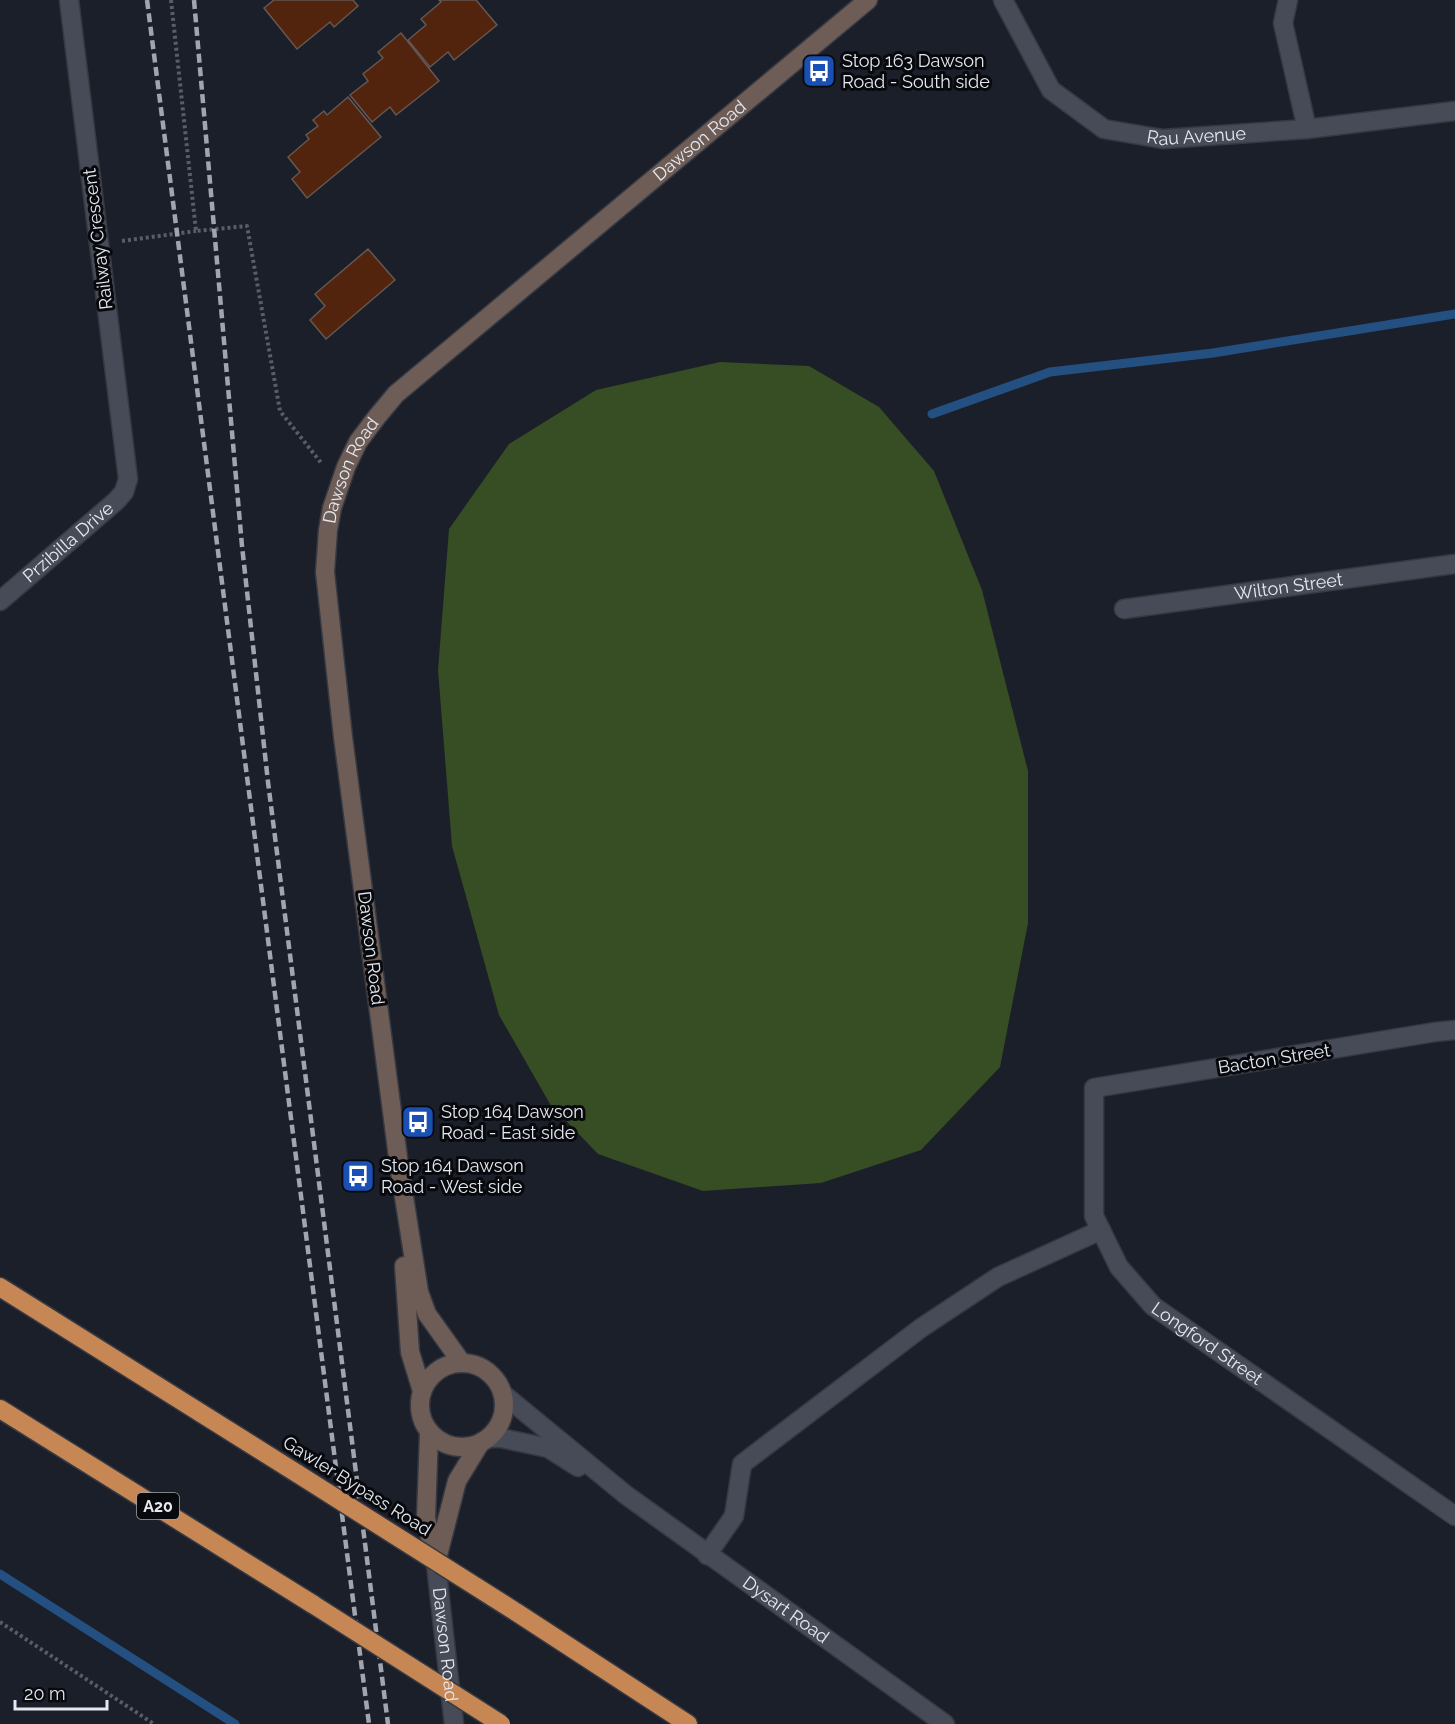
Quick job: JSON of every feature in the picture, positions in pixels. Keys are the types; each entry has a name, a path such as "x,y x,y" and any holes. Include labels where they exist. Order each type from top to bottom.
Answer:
{"highway":[{"name":"Gawler Bypass Road","path":"0,1287 516,1612 688,1724"},
{"name":"A20","path":"0,1409 501,1724"}],"street":[{"name":"Railway Crescent","path":"69,0 128,479"},
{"name":"Dawson Road","path":"462,1363 427,1314 419,1292 399,1165 325,572 328,530 339,485 358,442 396,394 868,0"},
{"name":"Rau Avenue","path":"1003,0 1051,90 1104,129 1163,139 1307,129 1455,111"},
{"path":"1288,0 1282,23 1307,129"},
{"name":"Przibilla Drive","path":"0,601 116,501 124,492 128,479"},
{"name":"Wilton Street","path":"1124,609 1455,564"},
{"name":"Bacton Street","path":"1094,1088 1455,1030"},
{"name":"Longford Street","path":"1094,1088 1094,1216 1119,1267 1153,1306 1455,1516"},
{"name":"Dawson Road","path":"399,1165 402,1245 411,1352 422,1391"},
{"path":"707,1555 734,1516 742,1464 921,1328 999,1277 1101,1230"},
{"path":"462,1363 477,1365 490,1374 503,1394 504,1409 499,1426 484,1441 464,1448 442,1443 429,1433 422,1420 420,1411 422,1391 429,1378 439,1369 462,1363"},
{"name":"Dysart Road","path":"503,1394 626,1495 945,1724"},
{"name":"Dawson Road","path":"429,1433 426,1518 436,1564 454,1724"},
{"name":"Dysart Road","path":"484,1441 501,1438 548,1448 626,1495"},
{"name":"Dawson Road","path":"436,1564 457,1480 484,1441"}],"path":[{"path":"171,0 196,231"},
{"path":"99,244 247,226 280,411 339,485"},
{"path":"0,1622 154,1724"}],"green space":[{"path":"720,362 809,366 879,407 934,471 982,590 1028,771 1028,923 1000,1067 921,1150 821,1183 703,1191 598,1154 550,1104 499,1015 452,846 438,670 449,529 509,444 596,390"}],"building":[{"path":"274,0 353,0 358,6 334,27 330,22 297,49 264,8"},
{"path":"439,0 476,0 497,25 454,60 448,52 430,67 408,40 426,25 421,19 441,2"},
{"path":"401,33 439,81 396,115 390,107 372,122 350,95 368,81 363,74 383,58 378,52"},
{"path":"348,97 381,137 307,198 292,179 300,172 288,157 309,139 306,135 318,126 313,120 324,111 327,115"},
{"path":"368,249 395,280 326,339 310,320 325,306 315,294"}],"waterway":[{"path":"932,414 1050,372 1213,353 1455,314"},
{"path":"0,1574 235,1724"}],"railway":[{"path":"147,0 369,1724"},
{"path":"194,0 242,546 268,782 388,1724"}],"place":[{"name":"Stop 163 Dawson Road - South side","path":"819,71"},
{"name":"Stop 164 Dawson Road - East side","path":"418,1122"},
{"name":"Stop 164 Dawson Road - West side","path":"358,1176"}]}
